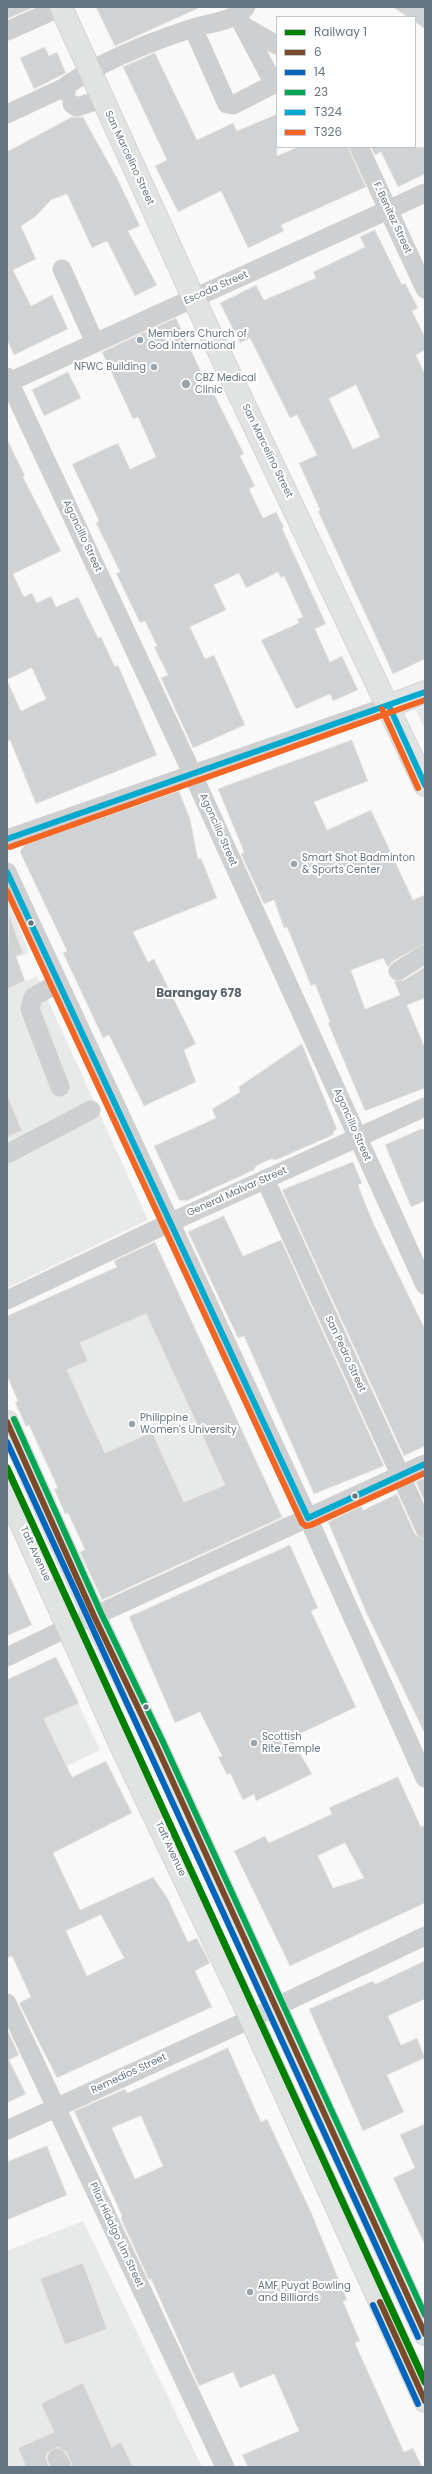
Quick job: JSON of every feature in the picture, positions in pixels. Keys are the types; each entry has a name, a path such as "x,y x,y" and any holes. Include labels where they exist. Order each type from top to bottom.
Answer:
{"main road":[{"name":"San Marcelino Street","path":"61,7 102,100 193,297 423,777"},
{"path":"389,706 425,692"},
{"path":"7,1422 94,1616 156,1745 425,2334"},
{"name":"Taft Avenue","path":"7,1492 122,1748 251,2019 425,2401"}],"street":[{"path":"7,31 61,7"},
{"path":"193,28 227,104 233,105 276,84 243,17"},
{"path":"7,114 68,94 89,70 193,28 243,17"},
{"path":"243,17 276,44"},
{"path":"68,94 78,107 102,100"},
{"name":"F. Benitez Street","path":"359,148 425,288"},
{"name":"Escoda Street","path":"8,381 425,193"},
{"path":"62,269 95,343"},
{"name":"Agoncillo Street","path":"8,381 193,775 425,1285"},
{"path":"7,840 389,706"},
{"path":"7,872 169,1223 308,1518 425,1778"},
{"path":"398,971 425,954"},
{"path":"58,983 33,997 30,1009 60,1087"},
{"name":"General Malvar Street","path":"7,1300 169,1223 425,1107"},
{"path":"7,1154 91,1110"},
{"name":"San Pedro Street","path":"265,1179 425,1529"},
{"path":"94,1616 425,1464"},
{"path":"7,1657 69,1628"},
{"path":"275,2007 425,1936"},
{"name":"Pilar Hidalgo Lim Street","path":"7,2004 225,2467"},
{"name":"Remedios Street","path":"7,2130 251,2019"}],"shaded area":[{"path":"425,706 425,730 416,710"},
{"path":"7,897 29,953 7,961"},
{"path":"37,976 148,1220 7,1288 7,989"},
{"name":"Philippine Women's University","path":"158,1248 283,1518 102,1600 80,1552 85,1550 29,1426 26,1427 15,1402 18,1400 7,1376 7,1316"},
{"path":"78,1703 100,1750 30,1784 7,1736"},
{"path":"83,2221 202,2467 7,2467 7,2251"}],"building":[{"path":"7,7 34,7 7,19"},
{"path":"96,7 201,7 115,46"},
{"path":"393,7 425,7 425,29 416,23 416,16 406,16"},
{"path":"45,47 49,56 57,52 66,73 34,89 20,58"},
{"path":"155,53 197,140 233,123 237,131 276,114 277,156 296,148 348,148 366,187 281,225 284,231 248,248 221,191 178,212 155,166 167,160 123,67"},
{"path":"72,117 83,117 117,178 140,226 128,231 157,285 135,296 107,241 92,248 67,194 51,200 35,217 21,226 36,259 13,270 31,306 52,295 68,329 14,355 7,340 7,152"},
{"path":"425,147 425,174 398,187 381,152 375,155 372,148"},
{"path":"375,230 402,285 405,283 418,308 412,311 425,337 425,350 416,355 425,374 425,659 393,674 318,511 320,510 299,463 317,455 297,415 290,418 250,338 240,343 220,303 256,285 264,300 316,278 313,272 365,247 360,237","holes":["356,385 380,437 353,449 329,399"]},
{"path":"176,318 212,395 214,394 244,454 240,456 255,486 249,489 263,518 276,512 284,527 282,528 326,624 315,629 330,662 342,656 358,690 333,701 330,694 296,709 261,640 299,623 297,619 303,617 284,576 281,578 278,572 246,588 239,573 214,585 226,610 190,627 205,659 214,655 245,725 193,748 161,678 168,675 154,647 157,646 145,621 140,623 116,573 120,572 96,523 99,521 72,464 118,443 130,469 156,457 138,417 133,419 102,352"},
{"path":"68,372 81,398 44,416 32,390"},
{"path":"7,439 25,476 23,477 61,551 13,574 24,597 32,593 37,603 51,596 56,607 78,597 98,638 101,637 115,667 118,665 157,755 36,804 10,740 7,742","holes":["32,668 46,699 21,711 7,680"]},
{"path":"352,740 368,781 314,802 327,830 371,810 413,900 425,895 425,943 392,962 388,967 383,958 351,970 365,1009 400,995 394,981 404,980 425,967 425,998 407,1005 425,1048 425,1088 365,1111 328,1023 330,1022 315,984 311,986 287,927 284,928 274,900 264,904 241,854 244,852 218,789"},
{"path":"179,791 190,819 198,859 201,858 217,898 133,932 148,962 154,959 196,1044 184,1050 196,1082 144,1106 109,1035 103,1038 63,953 67,951 20,852 24,845"},
{"path":"9,915 23,953 16,956 25,981 7,989"},
{"path":"302,1044 337,1129 334,1131 333,1135 276,1160 271,1159 256,1166 254,1170 186,1201 179,1200 154,1146 216,1118 212,1109 240,1092 239,1087"},
{"path":"7,1094 22,1131 7,1137"},
{"path":"421,1129 425,1129 425,1201 411,1207 385,1145"},
{"path":"353,1162 362,1183 358,1185 374,1225 425,1329 425,1446 404,1456 282,1190"},
{"path":"224,1216 243,1256 281,1240 384,1466 314,1494 244,1336 238,1338 188,1232"},
{"name":"Philippine Women's University","path":"155,1242 282,1517 102,1600 80,1552 85,1550 68,1513 65,1514 54,1489 58,1488 29,1425 26,1427 15,1402 18,1401 7,1376 7,1316 117,1267 114,1261","holes":["146,1314 225,1485 184,1502 152,1432 105,1453 67,1370 88,1361 80,1343"]},
{"path":"425,1478 425,1503 416,1482"},
{"path":"397,1494 415,1534 425,1540 425,1734 366,1612 328,1522 361,1506 363,1510"},
{"path":"290,1545 318,1608 311,1611 356,1707 291,1738 312,1774 256,1801 254,1794 243,1800 230,1773 227,1775 218,1757 222,1756 200,1712 175,1723 129,1617"},
{"path":"7,1570 32,1625 7,1636"},
{"path":"56,1657 79,1703 44,1719 72,1777 106,1761 132,1813 53,1853 80,1910 153,1877 168,1899 188,1942 197,1938 210,1963 195,1971 212,2007 57,2078 19,2003 31,1997 12,1956 7,1958 7,1680","holes":["101,1915 124,1958 87,1976 66,1931"]},
{"path":"398,1777 421,1827 425,1825 425,1903 290,1966 234,1851 265,1836 269,1843 332,1814 329,1808","holes":["345,1843 364,1878 333,1888 318,1856"]},
{"path":"425,1961 425,1999 388,2016 401,2045 417,2038 425,2058 387,2075 404,2112 363,2131 309,2009 373,1981 375,1984"},
{"path":"7,2029 19,2055 9,2060 26,2094 7,2103"},
{"path":"228,2048 261,2122 267,2119 311,2212 347,2300 343,2301 360,2341 355,2343 404,2452 413,2448 422,2467 248,2467 242,2455 299,2431 274,2374 240,2388 233,2372 199,2386 151,2279 149,2280 121,2219 122,2216 74,2111 125,2089 127,2093","holes":["141,2116 163,2166 135,2179 112,2128"]},
{"path":"425,2124 425,2245 393,2178 415,2168 400,2135"},
{"path":"47,2146 67,2195 7,2220 7,2162"},
{"path":"83,2263 107,2329 65,2345 40,2279"},
{"path":"83,2383 112,2447 121,2442 133,2467 73,2467 66,2452 57,2447 47,2453 46,2458 49,2467 26,2467 18,2448 54,2432 41,2404"}],"tunnel":[{"path":"69,1627 94,1616"},
{"path":"251,2019 275,2007"}],"rail line":[{"name":"1","path":"7,1468 425,2382"}],"transit line":[{"name":"T324","path":"7,839 425,692"},
{"name":"T326","path":"10,847 425,700"},
{"name":"T324","path":"389,706 425,785"},
{"name":"T326","path":"382,709 418,788"},
{"name":"T324","path":"7,872 308,1518 425,1464"},
{"name":"T326","path":"7,891 302,1523 306,1526 311,1525 425,1473"},
{"name":"23","path":"14,1419 101,1613 163,1742 425,2315"},
{"name":"6","path":"7,1422 94,1616 156,1745 425,2334"},
{"name":"14","path":"7,1442 418,2337"},
{"name":"23","path":"387,2299 425,2382"},
{"name":"6","path":"380,2302 425,2401"},
{"name":"14","path":"373,2305 418,2404"}],"place":[{"name":"Members Church of God International","path":"140,340"},
{"name":"NFWC Building","path":"154,367"},
{"name":"CBZ Medical Clinic","path":"186,384"},
{"name":"Smart Shot Badminton & Sports Center","path":"294,864"},
{"name":"Philippine Women's University","path":"132,1424"},
{"name":"Scottish Rite Temple","path":"254,1743"},
{"name":"AMF Puyat Bowling and Billiards","path":"250,2292"}],"district":[{"name":"Barangay 678","path":"199,994"}]}
